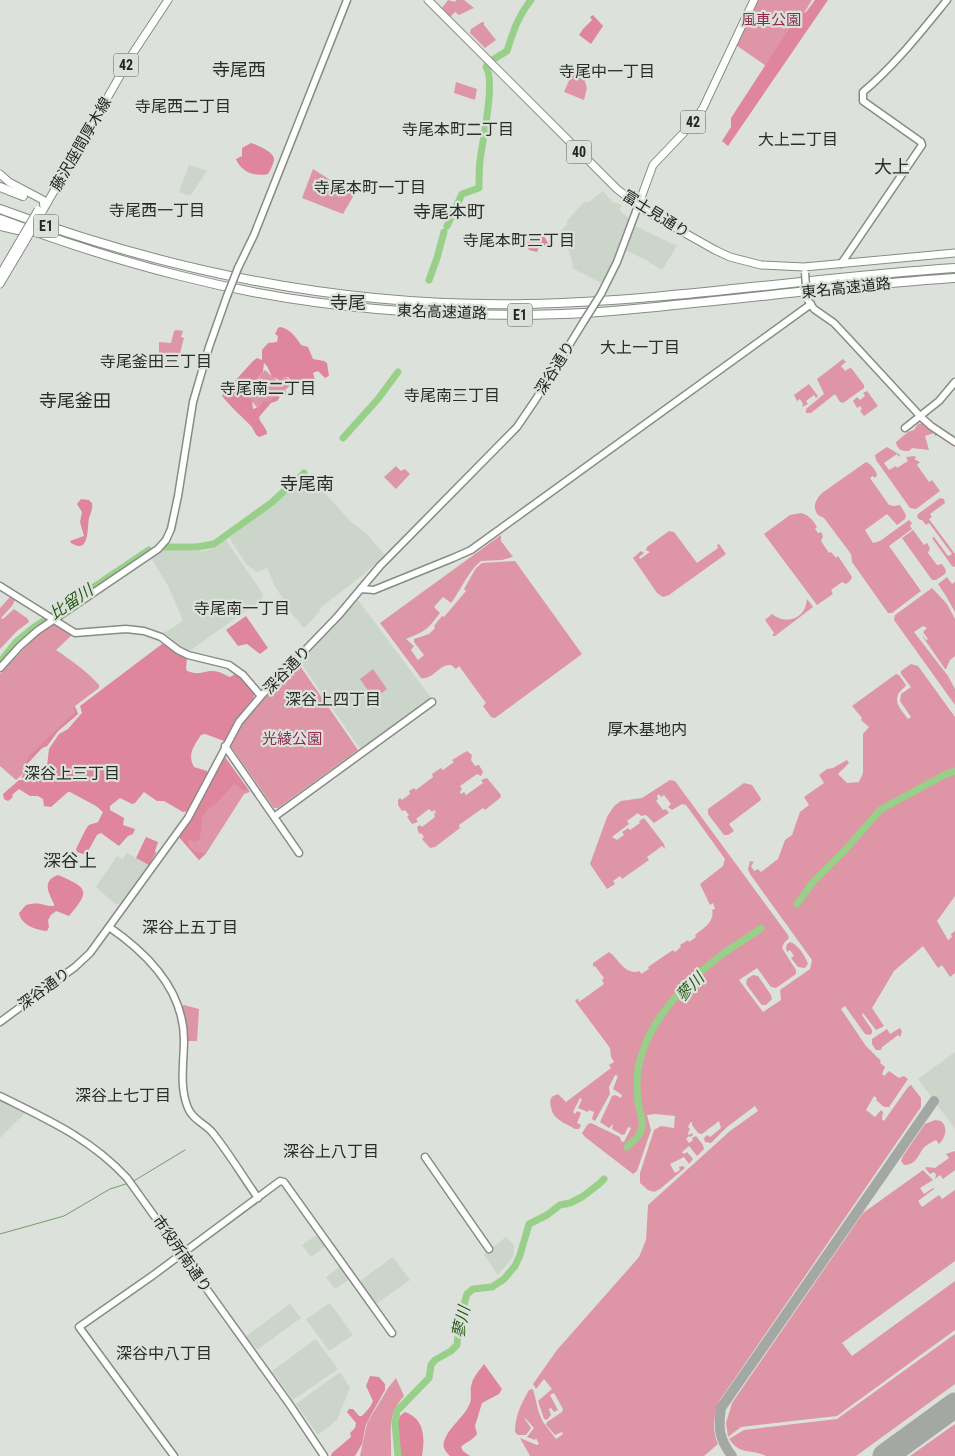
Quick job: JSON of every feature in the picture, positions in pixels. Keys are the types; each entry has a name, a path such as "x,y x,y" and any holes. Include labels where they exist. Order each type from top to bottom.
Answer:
{"highway":[{"path":"1,187 23,196"},
{"path":"0,205 67,230 93,242"},
{"name":"東名高速道路","path":"0,209 93,242 189,268 283,287 334,294 452,304 527,304 619,300 955,268"},
{"name":"東名高速道路","path":"0,219 89,250 183,277 302,300 395,311 564,314 955,278"},
{"path":"0,226 89,250"}],"main road":[{"name":"藤沢座間厚木線","path":"42,207 140,34 162,0"},
{"name":"藤沢座間厚木線","path":"42,207 133,53 168,0"},
{"name":"富士見通り","path":"428,0 599,172 638,206 730,257 761,265 804,270 840,264 955,253"},
{"name":"42","path":"638,206 653,165 692,124 703,108 754,0"},
{"path":"0,174 42,207"},
{"path":"23,196 31,198 42,207"},
{"name":"42","path":"0,284 42,207"},
{"name":"42","path":"0,275 24,239"}],"street":[{"path":"0,668 50,618 158,549 168,536 178,496 193,402 226,296 254,234 348,0"},
{"path":"840,264 922,144 863,101 862,92 881,77 947,0"},
{"name":"深谷通り","path":"0,1022 79,963 90,952 188,818 239,722 261,696 326,630 384,561 516,427 536,399 600,294 617,262 638,206"},
{"path":"804,270 809,302 849,339 921,417 955,442"},
{"path":"360,589 374,590 470,550 809,302"},
{"path":"905,428 921,417 943,397 955,382"},
{"path":"0,586 75,633 126,629 150,632 188,655 225,664 235,669 246,678 261,696"},
{"path":"274,816 432,702"},
{"path":"225,746 300,853"},
{"path":"109,927 129,942 149,962 175,997 184,1035 182,1073 188,1109 212,1133 258,1198"},
{"name":"市役所南通り","path":"0,1096 79,1136 127,1178 290,1405 324,1456"},
{"path":"425,1157 489,1249"},
{"path":"174,1456 79,1327 280,1181 284,1182 392,1333"}],"shaded area":[{"path":"815,0 828,0 728,146 722,141 731,127 731,118 798,15 806,12"},
{"path":"593,15 603,26 591,44 579,35 592,20 590,17"},
{"path":"251,143 265,149 273,156 273,163 268,174 253,174 238,164 236,159 242,156 242,148"},
{"path":"189,165 207,171 190,196 179,192"},
{"path":"603,191 612,202 622,205 619,210 630,219 603,284 572,268 567,244 558,235 568,224 566,222 583,203 589,202"},
{"path":"635,226 677,246 662,270 625,250"},
{"path":"532,232 544,236 549,245 539,247 537,252 529,250 527,247 529,234"},
{"path":"280,327 290,331 301,345 308,347 313,359 327,363 329,376 325,378 318,371 313,373 315,380 298,385 293,383 288,377 280,380 272,377 264,363 263,372 247,390 247,394 252,400 253,409 259,407 264,401 270,401 275,395 280,397 277,401 271,403 259,417 267,434 259,437 222,396 253,361 257,358 262,360 262,350 268,343 277,342 278,336 275,334"},
{"path":"307,473 351,522 366,533 384,554 363,575 320,608 320,611 304,628 292,614 275,586 267,568 257,572 247,565 229,538 274,504"},
{"path":"81,499 89,500 92,503 92,511 85,543 82,546 77,546 70,541 84,536 80,522 82,512 77,504"},
{"path":"226,540 263,594 262,599 191,650 185,651 163,635 163,633 183,620 168,586 152,559 153,556 162,550 204,551 214,548"},
{"path":"358,600 432,699 361,750 300,662"},
{"path":"246,616 268,648 260,654 247,644 238,646 226,630"},
{"path":"162,644 187,658 187,671 198,673 215,671 230,677 237,673 255,693 253,699 224,741 205,734 201,735 196,743 191,754 192,762 194,767 207,771 208,774 188,811 183,812 164,801 157,801 144,792 132,804 120,798 110,806 110,810 124,818 123,825 135,829 133,834 128,836 119,846 101,833 97,835 87,853 77,852 76,849 88,826 98,822 103,812 96,806 70,792 51,807 44,806 43,799 38,796 30,796 19,789 8,801 4,799 3,794 19,780 33,780 47,766 49,749 59,734 68,729 82,713 80,706"},
{"path":"75,707 78,714 58,731 47,746 42,748 28,763 27,774 21,778 26,770 23,767 30,755 75,712 73,709"},
{"path":"224,756 248,789 243,791 237,785 233,785 215,805 208,809 202,818 200,839 195,842 188,841 190,848 204,854 199,860 179,837 189,823"},
{"path":"146,837 158,842 156,853 149,865 136,858"},
{"path":"127,853 149,865 120,904 115,904 96,887 117,856 123,859"},
{"path":"58,875 81,887 83,895 80,901 69,916 56,911 51,915 48,920 49,927 47,931 26,924 19,913 26,905 54,906 48,884 49,881"},
{"path":"955,1052 955,1129 918,1079"},
{"path":"0,1100 25,1113 0,1138"},
{"path":"317,1235 327,1245 311,1257 302,1245"},
{"path":"506,1237 514,1245 513,1257 498,1275 484,1254"},
{"path":"393,1257 410,1280 375,1305 360,1284 361,1280"},
{"path":"341,1266 350,1277 349,1280 335,1289 326,1277"},
{"path":"330,1303 353,1335 329,1351 306,1319"},
{"path":"290,1304 301,1318 258,1349 255,1347 246,1336"},
{"path":"316,1339 338,1369 293,1400 272,1371"},
{"path":"484,1364 502,1389 499,1394 482,1403 475,1426 477,1434 461,1447 470,1456 450,1456 444,1448 444,1442 449,1432 468,1408 471,1401 473,1381"},
{"path":"340,1372 350,1388 337,1420 318,1435 296,1404"},
{"path":"370,1376 379,1377 385,1384 385,1390 366,1424 362,1444 355,1456 331,1456 351,1437 350,1433 355,1428 356,1423 347,1412 349,1409 353,1409 359,1416 362,1416 373,1401 366,1386"},
{"path":"405,1412 417,1419 420,1424 423,1436 422,1456 397,1456 396,1426 401,1415"}],"green space":[{"path":"448,0 455,2 456,0 464,0 474,8 459,15 455,12 450,17 442,8"},
{"name":"風車公園","path":"758,0 812,0 804,13 798,15 766,66 736,45"},
{"path":"484,22 484,25 496,40 485,48 470,33 471,29"},
{"path":"573,71 582,72 587,88 584,100 564,92"},
{"path":"456,82 477,89 475,100 454,93"},
{"path":"313,169 354,195 343,214 302,198"},
{"path":"174,331 183,331 181,337 184,338 178,361 159,357 159,342 171,343"},
{"path":"843,359 846,362 841,366 845,371 850,368 852,369 864,385 864,388 843,403 840,402 835,394 811,413 806,413 806,409 824,394 817,379"},
{"path":"265,370 277,381 286,377 293,383 285,390 288,395 282,393 259,410 245,393"},
{"path":"809,384 818,396 816,398 814,395 806,401 808,404 802,407 803,404 800,399 797,401 794,395"},
{"path":"867,391 878,406 864,416 860,411 862,409 860,406 857,408 853,401 857,397 860,400 865,396 863,393"},
{"path":"923,423 955,445 955,447 937,435 935,436 934,433 925,436 929,450 912,448 906,451 899,448 896,442 908,432 914,430 918,424"},
{"path":"887,447 900,455 899,457 897,454 884,463 889,470 896,466 897,468 908,461 906,457 915,456 916,458 914,459 920,462 917,465 929,482 932,480 940,491 916,509 910,508 876,460 875,455"},
{"path":"866,462 876,472 877,476 870,478 889,505 900,505 906,515 905,519 897,525 887,514 865,530 873,543 880,541 909,520 912,523 910,526 912,529 889,546 921,591 892,613 888,613 852,562 851,554 815,509 816,501 822,493"},
{"path":"396,466 401,471 405,469 410,474 396,489 384,477"},
{"path":"940,498 944,499 945,503 930,514 932,517 929,519 955,554 955,567 952,566 932,538 934,537 948,556 952,554 929,523 926,525 917,517 918,514"},
{"path":"801,513 812,520 817,527 815,529 818,533 821,532 823,536 821,541 829,553 831,552 836,558 838,556 852,577 846,584 842,582 831,590 833,594 817,605 764,534 790,515"},
{"path":"913,530 924,545 927,543 930,548 928,553 937,565 942,564 946,570 945,574 936,580 932,580 902,538"},
{"path":"669,531 674,532 697,563 718,548 717,545 719,544 726,554 669,595 663,597 657,593 633,558 641,551 644,553 639,557 640,559 650,552 646,550 647,547"},
{"path":"501,535 501,541 513,557 502,560 481,561 468,575 451,603 443,597 434,607 440,613 429,627 406,639 414,646 411,650 418,660 424,655 414,642 414,639 429,634 435,628 434,626 442,616 444,617 466,591 464,589 476,568 482,563 515,561 582,654 495,718 491,717 483,706 486,703 459,666 456,669 451,665 447,665 429,677 421,678 380,623"},
{"path":"947,577 952,584 955,582 955,612 938,584"},
{"path":"932,588 947,604 955,619 955,656 950,660 946,669 923,637 926,640 928,639 923,632 927,628 923,626 914,632 948,676 955,689 955,705 894,620 895,615"},
{"path":"10,597 15,600 1,618 3,619 14,609 28,619 29,622 17,631 0,649 0,608"},
{"path":"807,599 813,607 775,636 772,636 774,633 765,620 772,614 778,618 789,620 795,618 803,611"},
{"path":"53,624 56,624 71,636 56,650 89,675 99,685 99,688 75,706 78,714 58,731 47,746 42,748 28,763 28,769 16,780 0,766 0,674 37,635"},
{"name":"光綾公園","path":"298,663 358,750 278,808 274,808 230,745 245,719"},
{"path":"911,664 918,666 955,717 955,896 937,921 948,940 955,931 955,973 950,977 942,965 938,968 923,946 894,971 872,1008 884,1026 876,1030 863,1013 862,1015 872,1030 870,1035 865,1034 845,1006 841,1009 866,1046 885,1067 882,1074 884,1076 889,1071 899,1078 904,1076 908,1079 889,1107 884,1107 874,1096 866,1110 875,1117 881,1110 884,1121 911,1085 921,1098 921,1107 720,1400 714,1422 718,1444 704,1456 530,1456 520,1438 537,1445 539,1444 536,1438 535,1440 527,1437 534,1428 524,1418 531,1428 526,1435 518,1435 515,1432 517,1415 521,1405 529,1390 533,1389 543,1422 556,1439 563,1434 562,1432 555,1435 546,1425 563,1409 554,1393 550,1395 558,1410 554,1412 551,1408 549,1409 551,1415 547,1420 544,1419 538,1401 552,1389 544,1379 536,1389 533,1384 557,1350 639,1257 646,1240 648,1205 730,1131 758,1111 755,1106 727,1127 711,1143 705,1142 704,1138 707,1135 710,1137 721,1128 719,1121 702,1134 698,1133 692,1122 690,1123 688,1133 693,1135 686,1139 689,1143 696,1136 704,1149 697,1156 689,1146 682,1152 684,1154 687,1152 693,1159 689,1164 684,1157 670,1164 675,1173 680,1170 679,1167 683,1166 685,1168 654,1192 648,1190 640,1183 640,1173 654,1130 661,1126 674,1128 675,1116 647,1115 651,1130 637,1171 633,1174 582,1133 588,1124 591,1123 620,1137 621,1141 624,1142 631,1128 628,1127 625,1134 622,1135 612,1129 613,1124 609,1128 600,1122 612,1096 615,1095 621,1098 622,1095 613,1089 618,1076 615,1075 609,1087 610,1094 595,1121 592,1119 594,1112 578,1108 582,1099 580,1098 573,1112 575,1114 577,1111 581,1113 577,1123 581,1125 579,1129 575,1129 554,1115 550,1101 553,1096 558,1094 566,1102 611,1068 609,1065 614,1062 611,1057 610,1048 575,1001 578,998 579,1002 604,984 602,980 604,978 595,966 593,967 593,963 609,952 626,969 635,972 640,971 641,974 673,950 675,952 681,947 680,945 696,937 695,935 710,921 712,910 715,909 713,903 710,905 700,884 723,866 725,859 686,805 682,804 672,810 668,807 671,804 664,795 661,797 659,794 656,801 663,810 666,809 669,813 654,823 646,815 641,816 638,813 627,821 629,824 612,837 617,840 624,835 622,832 628,828 630,830 644,818 664,844 665,849 662,846 647,857 649,860 622,879 620,876 613,881 615,884 607,889 590,864 607,817 614,806 621,801 642,798 670,780 675,781 788,935 789,938 782,948 796,970 796,974 776,988 771,987 757,968 739,980 763,1012 781,1000 780,990 810,969 812,960 750,874 748,869 750,861 754,862 751,866 754,871 758,869 761,872 778,859 785,840 792,835 800,812 809,805 804,797 824,783 819,775 827,769 833,768 847,760 849,763 838,774 847,783 859,782 863,773 863,734 869,727 861,720 862,718 852,706 896,674 899,675 906,685 897,698 898,705 908,719 911,717 900,701 901,694 911,687 901,674 901,671"},
{"path":"373,669 387,689 374,699 360,679"},
{"path":"467,751 472,755 471,760 475,766 479,765 483,772 481,776 477,774 460,786 462,789 461,794 464,792 466,795 483,783 481,780 487,778 501,795 500,798 485,810 483,808 459,825 460,828 435,847 430,848 422,839 424,837 421,833 419,834 417,827 420,825 422,827 435,817 434,814 436,812 434,810 432,812 429,809 416,819 418,822 412,824 407,817 409,815 405,810 402,811 398,805 398,800 400,798 402,800 410,794 409,791 414,788 416,790 433,777 432,774 441,768 443,770 454,762 452,760"},
{"name":"光綾公園","path":"224,756 250,792 244,794 205,855 199,860 179,837 189,823"},
{"path":"744,783 752,785 761,800 729,824 734,831 724,835 708,814 708,809"},
{"path":"790,942 796,945 803,954 808,964 805,968 798,967 791,958 794,956 790,950 787,952 787,944"},
{"path":"753,975 758,976 771,995 772,999 766,1005 760,1003 746,984 747,979"},
{"path":"182,1006 199,1009 197,1041 187,1041"},
{"path":"900,1028 902,1032 900,1037 898,1035 881,1048 882,1050 876,1050 872,1044 872,1039 887,1029 890,1034"},
{"path":"935,1120 941,1121 945,1126 945,1135 939,1144 936,1140 928,1144 913,1162 904,1165 901,1161 903,1156 925,1124"},
{"path":"955,1151 955,1170 943,1179 940,1175 935,1179 936,1175 934,1172 930,1174 925,1168 935,1168 949,1158 946,1154"},
{"path":"923,1170 933,1180 920,1188 924,1194 934,1189 918,1201 922,1207 939,1195 942,1199 955,1190 955,1261 842,1343 852,1356 955,1281 955,1330 837,1416 741,1427 728,1437 726,1423 732,1403 863,1213"},
{"path":"955,1334 955,1384 856,1456 766,1456 741,1450 729,1439 744,1430 837,1419"},
{"path":"396,1378 404,1396 398,1403 392,1417 391,1456 360,1456 367,1423"},
{"path":"955,1424 955,1456 910,1456"}],"waterway":[{"name":"比留川","path":"494,59 507,51 519,18 531,0"},
{"name":"比留川","path":"447,226 462,194 479,188 480,161 488,112 490,85 487,65"},
{"name":"比留川","path":"429,280 444,232"},
{"name":"比留川","path":"343,438 378,399 398,372"},
{"name":"比留川","path":"165,547 197,547 214,544 271,503 304,473"},
{"name":"比留川","path":"0,662 16,642 33,628 149,550"},
{"name":"蓼川","path":"797,904 813,882 846,849 880,810 955,771"},
{"name":"蓼川","path":"627,1147 641,1130 642,1122 637,1090 638,1069 642,1052 658,1020 668,1005 706,967 761,928"},
{"path":"132,1182 185,1150"},
{"name":"蓼川","path":"398,1456 395,1423 397,1411 429,1378 431,1365 435,1360 451,1351 457,1345 459,1323 467,1294 473,1289 492,1287 504,1279 515,1266 529,1224 547,1215 560,1205 570,1203 582,1197 604,1179"},
{"path":"0,1234 64,1216 110,1189 129,1183"}],"taxiway":[{"path":"732,1456 724,1444 720,1433 721,1408 934,1101"}],"runway":[{"path":"885,1456 955,1405"}],"district":[{"name":"寺尾西","path":"239,69"},
{"name":"寺尾中一丁目","path":"607,71"},
{"name":"寺尾西二丁目","path":"183,106"},
{"name":"寺尾本町二丁目","path":"458,129"},
{"name":"大上二丁目","path":"798,139"},
{"name":"大上","path":"892,166"},
{"name":"寺尾本町一丁目","path":"370,187"},
{"name":"寺尾西一丁目","path":"157,210"},
{"name":"寺尾本町","path":"449,211"},
{"name":"寺尾本町三丁目","path":"519,240"},
{"name":"寺尾","path":"348,302"},
{"name":"大上一丁目","path":"640,347"},
{"name":"寺尾釜田三丁目","path":"156,361"},
{"name":"寺尾南二丁目","path":"268,388"},
{"name":"寺尾南三丁目","path":"452,395"},
{"name":"寺尾釜田","path":"75,400"},
{"name":"寺尾南","path":"307,483"},
{"name":"寺尾南一丁目","path":"242,608"},
{"name":"深谷上四丁目","path":"333,699"},
{"name":"厚木基地内","path":"647,729"},
{"name":"深谷上三丁目","path":"72,773"},
{"name":"深谷上","path":"70,860"},
{"name":"深谷上五丁目","path":"190,927"},
{"name":"深谷上七丁目","path":"123,1095"},
{"name":"深谷上八丁目","path":"331,1151"},
{"name":"深谷中八丁目","path":"164,1353"}]}
